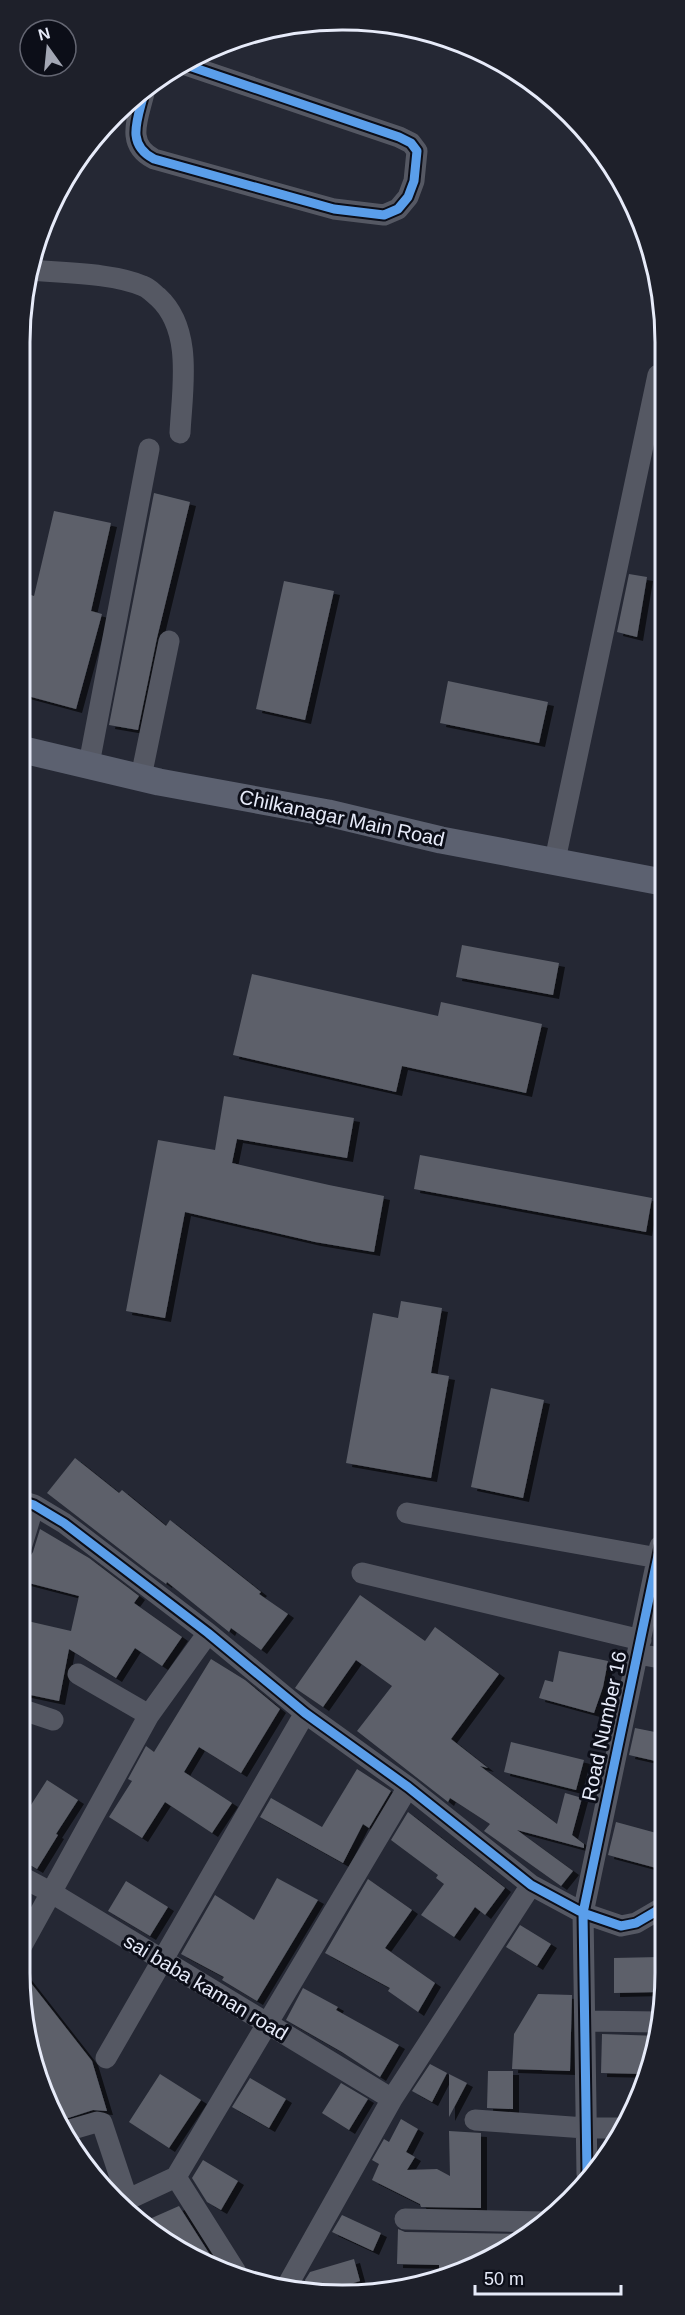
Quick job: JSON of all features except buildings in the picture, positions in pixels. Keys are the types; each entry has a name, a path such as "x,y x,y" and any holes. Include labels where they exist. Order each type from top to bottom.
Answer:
{"main road":[{"name":"Chilkanagar Main Road","path":"30,751 141,777 328,813 441,840 655,881"}],"street":[{"path":"141,104 135,130 137,143 143,153 154,159 334,209 384,215 398,209 408,197 414,181 418,158 417,151 411,143 195,67"},
{"path":"39,271 123,279 146,286 162,301 173,317 182,346 180,433"},
{"path":"555,860 655,389"},
{"path":"89,764 149,449"},
{"path":"141,777 169,641"},
{"path":"30,1504 64,1523 208,1633 305,1713 408,1787 531,1885 583,1913 621,1926 636,1923 655,1912"},
{"path":"407,1513 655,1551"},
{"name":"Road Number 16","path":"587,2167 583,1913 655,1572"},
{"path":"362,1573 640,1647 655,1655"},
{"path":"30,1932 149,1715 208,1633"},
{"path":"78,1674 149,1715"},
{"path":"30,1712 53,1720"},
{"path":"106,2058 305,1713"},
{"path":"72,2129 97,2122 102,2123 128,2195 133,2197 176,2177 408,1787"},
{"name":"sai baba kaman road","path":"30,1881 392,2099"},
{"path":"290,2280 392,2099 531,1885"},
{"path":"586,2021 651,2022"},
{"path":"475,2120 614,2128"},
{"path":"176,2177 231,2264"},
{"path":"405,2219 531,2222"}],"cycle path":[{"path":"141,104 137,121 137,138 139,146 154,159 334,209 384,215 398,209 408,197 414,181 417,151 411,143 194,68"},
{"path":"30,1504 64,1523 208,1633 305,1713 408,1787 531,1885 583,1913 621,1926 636,1923 655,1912"},
{"path":"587,2167 583,1913 655,1570"}]}
